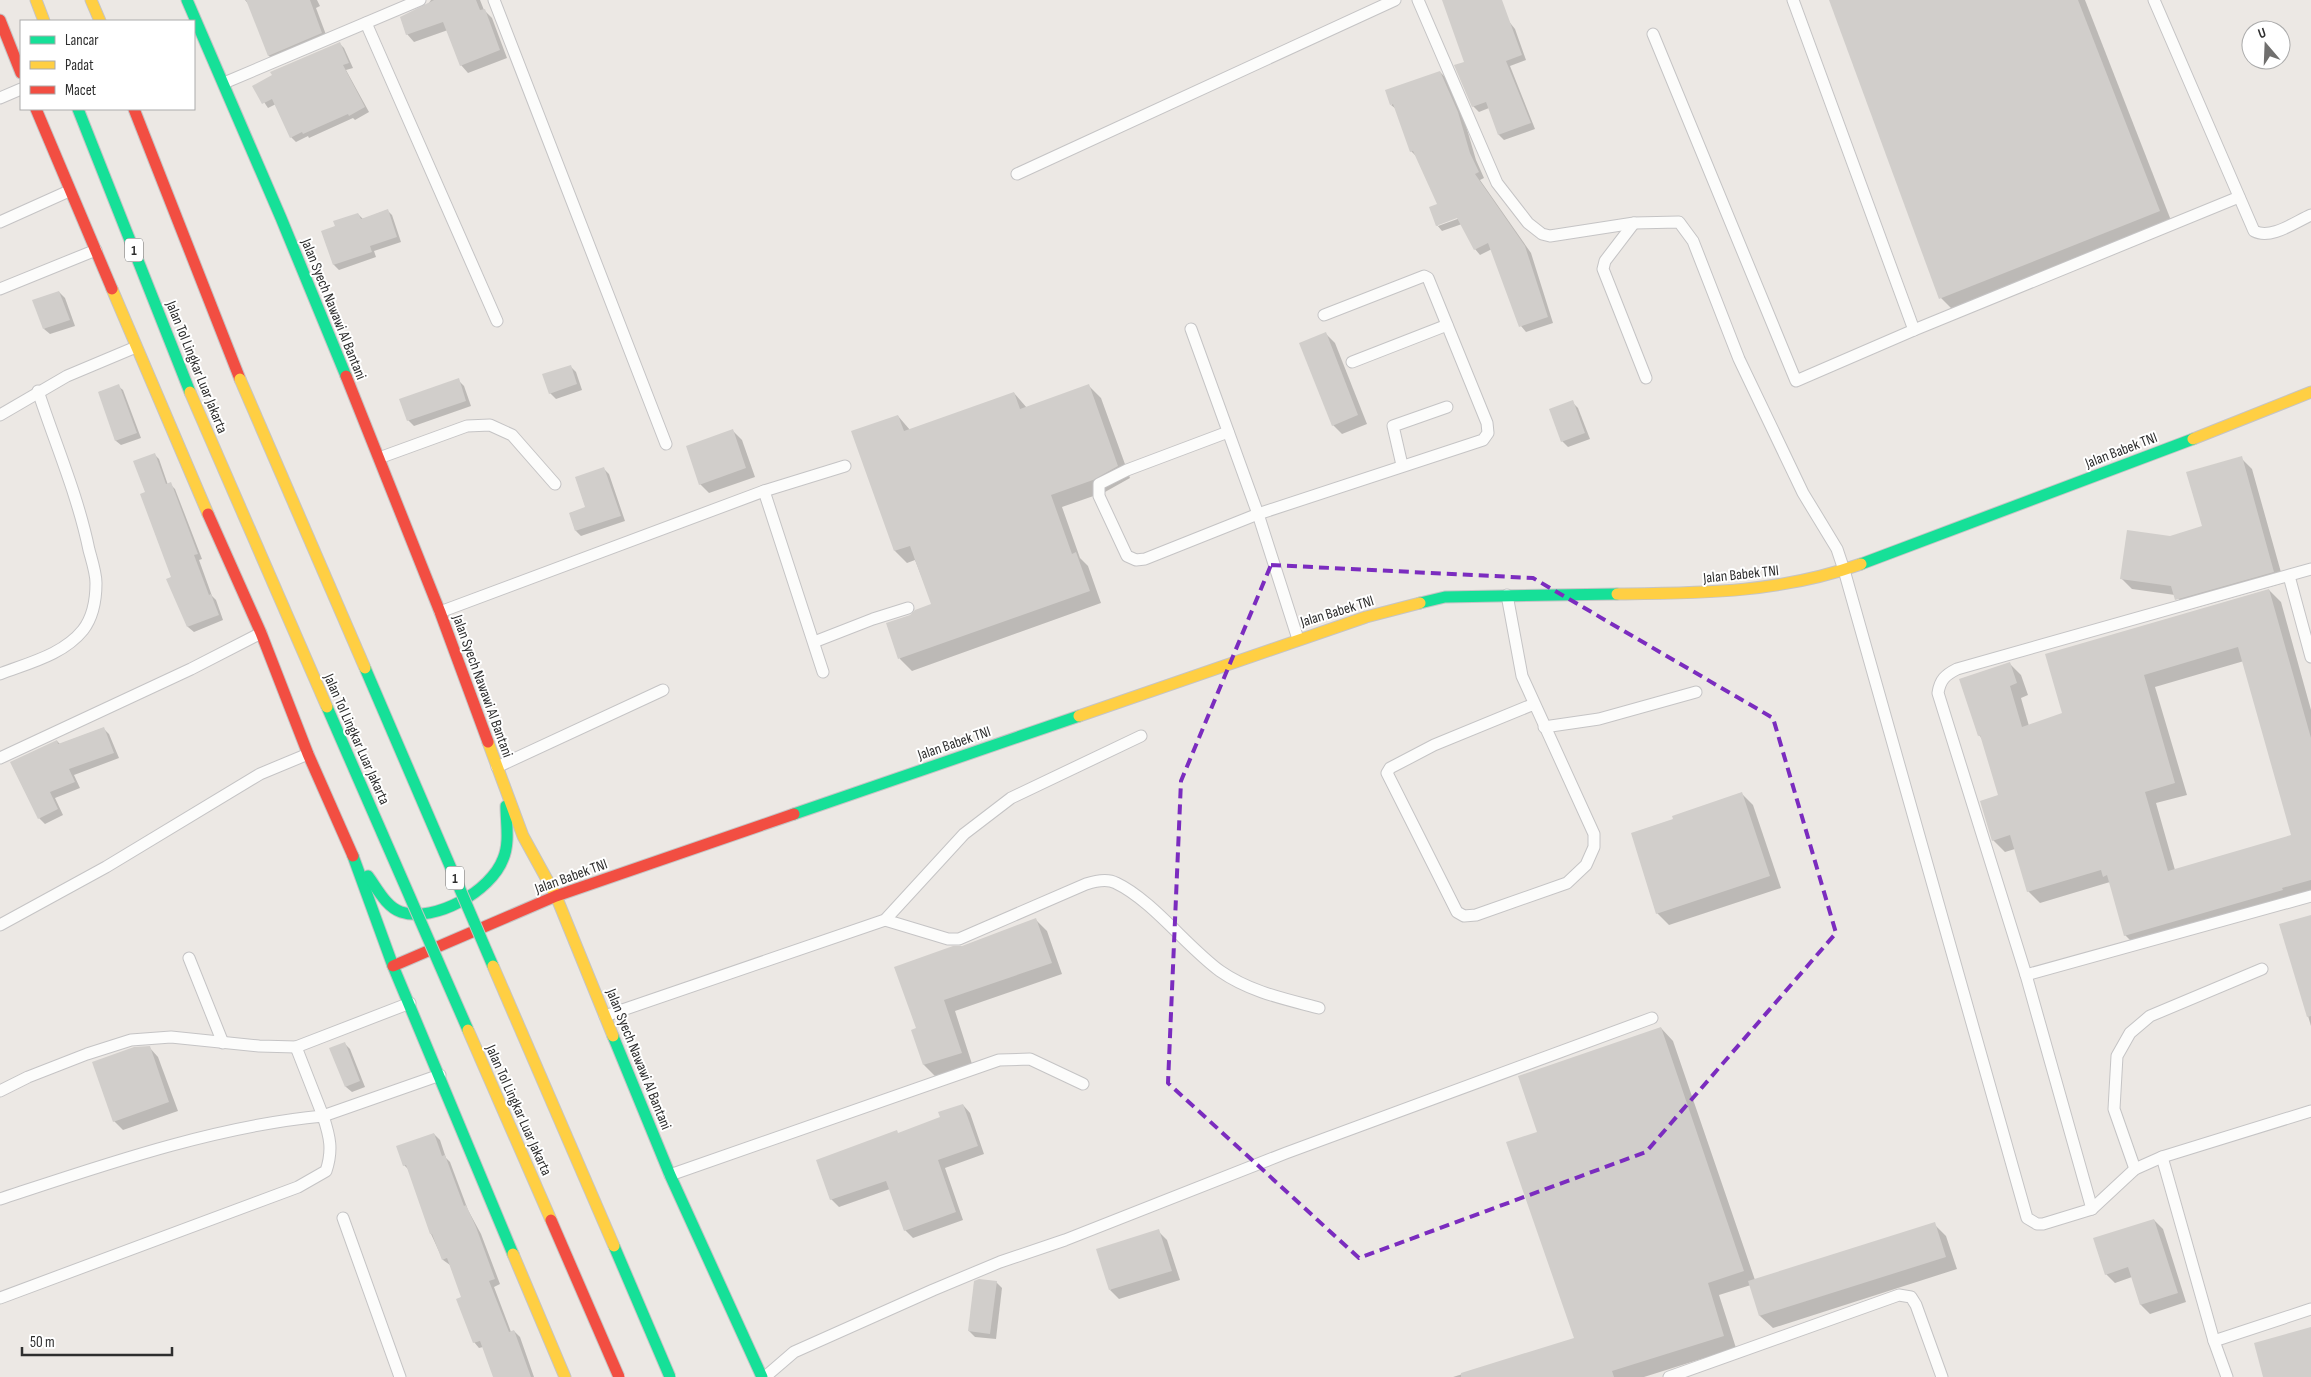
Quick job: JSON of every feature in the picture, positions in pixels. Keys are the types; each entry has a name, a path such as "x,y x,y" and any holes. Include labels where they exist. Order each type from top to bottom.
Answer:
{"main road":[{"path":"36,0 44,20"},
{"path":"92,0 100,20"},
{"name":"Jalan Syech Nawawi Al Bantani","path":"187,0 224,83 379,458 440,612 523,836 556,896 670,1175 764,1377"},
{"path":"0,20 20,70"},
{"path":"36,110 136,347 261,632 308,754 354,859 393,966 565,1377"},
{"name":"Jalan Tol Lingkar Luar Jakarta","path":"78,110 190,392 619,1377"},
{"name":"1","path":"134,110 240,379 670,1377"},
{"name":"Jalan Babek TNI","path":"393,966 556,896 1366,616 1445,597 1715,593 1782,586 1844,570 2217,430 2311,392"},
{"path":"354,859 393,907 400,912 414,915 453,906 482,889 498,872 504,858 506,839 506,792"}],"lane":[{"path":"224,83 420,0"},
{"path":"494,0 666,444"},
{"path":"1017,174 1395,0"},
{"path":"1418,0 1497,183 1528,223 1542,234 1550,236 1634,223 1679,222 1687,230 1704,268 1715,302 1739,359 1804,493 1837,549 2029,1220 2036,1224 2059,1220 2092,1209 2135,1168 2162,1157 2311,1110"},
{"path":"1793,0 1914,330"},
{"path":"2154,0 2254,231 2259,234 2269,234 2311,215"},
{"path":"366,23 497,321"},
{"path":"1653,34 1796,382 1914,330 2239,197"},
{"path":"0,98 20,89"},
{"path":"0,222 69,191"},
{"path":"1634,223 1605,262 1603,269 1646,378"},
{"path":"0,288 96,250"},
{"path":"1228,432 1104,480 1099,484 1099,496 1127,556 1136,560 1146,559 1258,514 1402,465 1483,440 1488,433 1487,423 1430,283 1424,276 1324,315"},
{"path":"1352,362 1447,325"},
{"path":"1191,329 1258,514 1298,639"},
{"path":"0,415 38,391 67,376 136,347"},
{"path":"0,674 54,653 69,642 82,631 91,617 95,600 96,582 86,534 38,391"},
{"path":"1402,465 1393,426 1446,407"},
{"path":"379,458 467,426 490,425 512,435 555,484"},
{"path":"440,612 764,491 845,466"},
{"path":"764,491 823,672"},
{"path":"2092,1209 2026,975 1938,693 1942,678 1957,669 2311,569"},
{"path":"2289,576 2311,657"},
{"path":"1507,595 1522,676 1594,834 1594,847 1586,865 1567,883 1476,915 1464,916 1457,912 1387,773 1390,768 1434,745 1534,704"},
{"path":"814,642 872,619 908,608"},
{"path":"0,758 191,669 261,632"},
{"path":"497,767 663,690"},
{"path":"1544,727 1598,719 1696,692"},
{"path":"605,1016 885,920 964,834 1012,798 1141,736"},
{"path":"0,925 106,867 260,774 308,754"},
{"path":"885,920 948,938 959,939 1086,884 1098,880 1114,882 1136,896 1220,971 1260,992 1319,1008"},
{"path":"2026,975 2311,896"},
{"path":"189,958 222,1042"},
{"path":"2135,1168 2114,1109 2117,1056 2130,1032 2150,1016 2262,969"},
{"path":"0,1091 28,1077 87,1054 131,1040 171,1037 296,1047 410,1003"},
{"path":"764,1377 794,1352 859,1322 992,1266 1286,1153 1652,1018"},
{"path":"0,1298 298,1187 326,1171 332,1150 331,1138 296,1047"},
{"path":"670,1175 711,1159 999,1060 1030,1058 1083,1084"},
{"path":"0,1199 162,1148 284,1120 323,1116 440,1075"},
{"path":"2162,1157 2214,1341 2227,1377"},
{"path":"343,1218 400,1377"},
{"path":"1668,1377 1899,1295 1911,1297 1916,1305 1942,1377"},
{"path":"2214,1341 2311,1309"}],"highlighted area":[{"path":"1271,565 1533,578 1773,718 1836,933 1646,1152 1359,1258 1168,1083 1181,781"}],"building":[{"path":"246,0 310,0 322,33 268,56"},
{"path":"434,0 476,0 480,10 485,9 500,50 460,66 443,22 406,35 400,17"},
{"path":"1442,0 1502,0 1522,55 1506,61 1531,123 1498,135 1486,102 1472,107 1454,65 1464,62"},
{"path":"1829,0 2078,0 2160,211 1939,299"},
{"path":"340,42 349,63 343,65 365,107 349,116 348,114 290,138 272,99 262,104 252,86 272,75 270,72"},
{"path":"1440,71 1458,112 1470,153 1479,172 1475,174 1525,246 1548,317 1519,327 1488,243 1474,250 1457,218 1436,226 1429,207 1437,204 1413,151 1410,152 1393,104 1390,105 1385,90"},
{"path":"388,209 397,237 370,246 372,252 333,265 321,231 335,226 333,221 358,213 361,219"},
{"path":"59,291 70,320 43,329 32,300"},
{"path":"1326,332 1358,415 1332,426 1299,343"},
{"path":"571,365 577,384 549,394 542,374"},
{"path":"459,378 466,401 407,421 399,399"},
{"path":"119,384 137,433 115,441 98,392"},
{"path":"1089,384 1118,466 1093,480 1051,495 1072,554 1076,552 1090,591 898,659 886,623 910,615 915,610 931,604 910,546 894,551 851,431 898,415 904,431 1014,392 1020,409"},
{"path":"1573,400 1585,433 1561,442 1549,409"},
{"path":"733,429 746,468 699,485 686,446"},
{"path":"155,453 166,484 171,482 198,554 194,555 209,595 211,594 219,615 187,627 166,579 171,577 140,494 145,492 133,461"},
{"path":"2242,456 2274,572 2175,600 2171,586 2120,579 2127,530 2170,536 2202,526 2186,472"},
{"path":"604,467 621,516 575,531 569,513 585,507 575,477"},
{"path":"2269,589 2311,738 2311,880 2282,888 2283,890 2124,936 2107,875 2103,877 2101,870 2027,892 2010,835 1992,841 1980,801 1998,795 1980,735 1978,736 1959,679 2010,662 2017,683 2010,686 2022,727 2062,713 2045,654","holes":["2238,647 2291,835 2168,871 2145,792 2175,783 2144,675"]},
{"path":"104,727 114,753 69,769 75,782 50,792 58,809 38,819 10,762 57,740 58,744"},
{"path":"1742,792 1770,876 1656,914 1631,833 1673,819 1672,816"},
{"path":"2311,915 2311,1016 2307,1017 2279,924"},
{"path":"1036,918 1052,963 944,1000 962,1053 923,1065 911,1030 916,1028 894,967 953,946 962,946"},
{"path":"1661,1027 1744,1271 1708,1283 1724,1336 1612,1371 1614,1377 1461,1377 1461,1373 1574,1338 1506,1142 1537,1132 1518,1076"},
{"path":"345,1042 360,1081 345,1087 329,1048"},
{"path":"150,1046 169,1102 113,1122 92,1062 134,1047"},
{"path":"963,1104 978,1146 938,1160 956,1212 904,1231 886,1181 830,1200 816,1160 897,1130 898,1133 940,1117 938,1112"},
{"path":"434,1133 442,1156 445,1155 464,1206 466,1205 476,1227 495,1279 489,1281 509,1332 514,1330 531,1377 493,1377 480,1341 473,1343 456,1299 461,1297 447,1258 442,1260 432,1234 430,1234 406,1165 403,1166 396,1146"},
{"path":"2154,1219 2178,1293 2140,1305 2128,1267 2105,1275 2093,1238"},
{"path":"1935,1222 1946,1257 1759,1316 1748,1281"},
{"path":"1159,1229 1172,1271 1109,1290 1096,1249"},
{"path":"979,1279 997,1281 990,1334 968,1331 974,1281"},
{"path":"2311,1327 2311,1377 2263,1377 2254,1343"}],"traffic: fast":[{"path":"187,0 281,218 346,376"},
{"path":"78,110 190,392"},
{"path":"1861,564 2193,439"},
{"path":"1420,603 1445,597 1617,594"},
{"path":"365,668 493,966"},
{"path":"327,707 468,1030"},
{"path":"794,814 1079,716"},
{"path":"368,876 386,902 401,912 415,914 430,913 460,902 487,882 497,871 503,859 507,840 506,806"},
{"path":"353,856 393,966 513,1254"},
{"path":"613,1036 670,1175 762,1377"},
{"path":"614,1246 670,1377"}],"traffic: slow":[{"path":"36,0 44,20"},
{"path":"91,0 100,20"},
{"path":"112,289 208,514"},
{"path":"240,379 365,668"},
{"path":"190,392 327,707"},
{"path":"2193,439 2311,392"},
{"path":"1617,594 1710,592 1770,586 1830,574 1861,564"},
{"path":"1079,716 1366,617 1420,603"},
{"path":"488,742 523,836 556,896 613,1036"},
{"path":"493,966 614,1246"},
{"path":"468,1030 551,1220"},
{"path":"513,1254 565,1377"}],"traffic: jam":[{"path":"0,20 20,70"},
{"path":"36,110 112,289"},
{"path":"134,110 240,379"},
{"path":"346,376 440,612 488,742"},
{"path":"208,514 261,633 308,754 353,856"},
{"path":"393,966 556,896 794,814"},
{"path":"551,1220 619,1377"}]}
